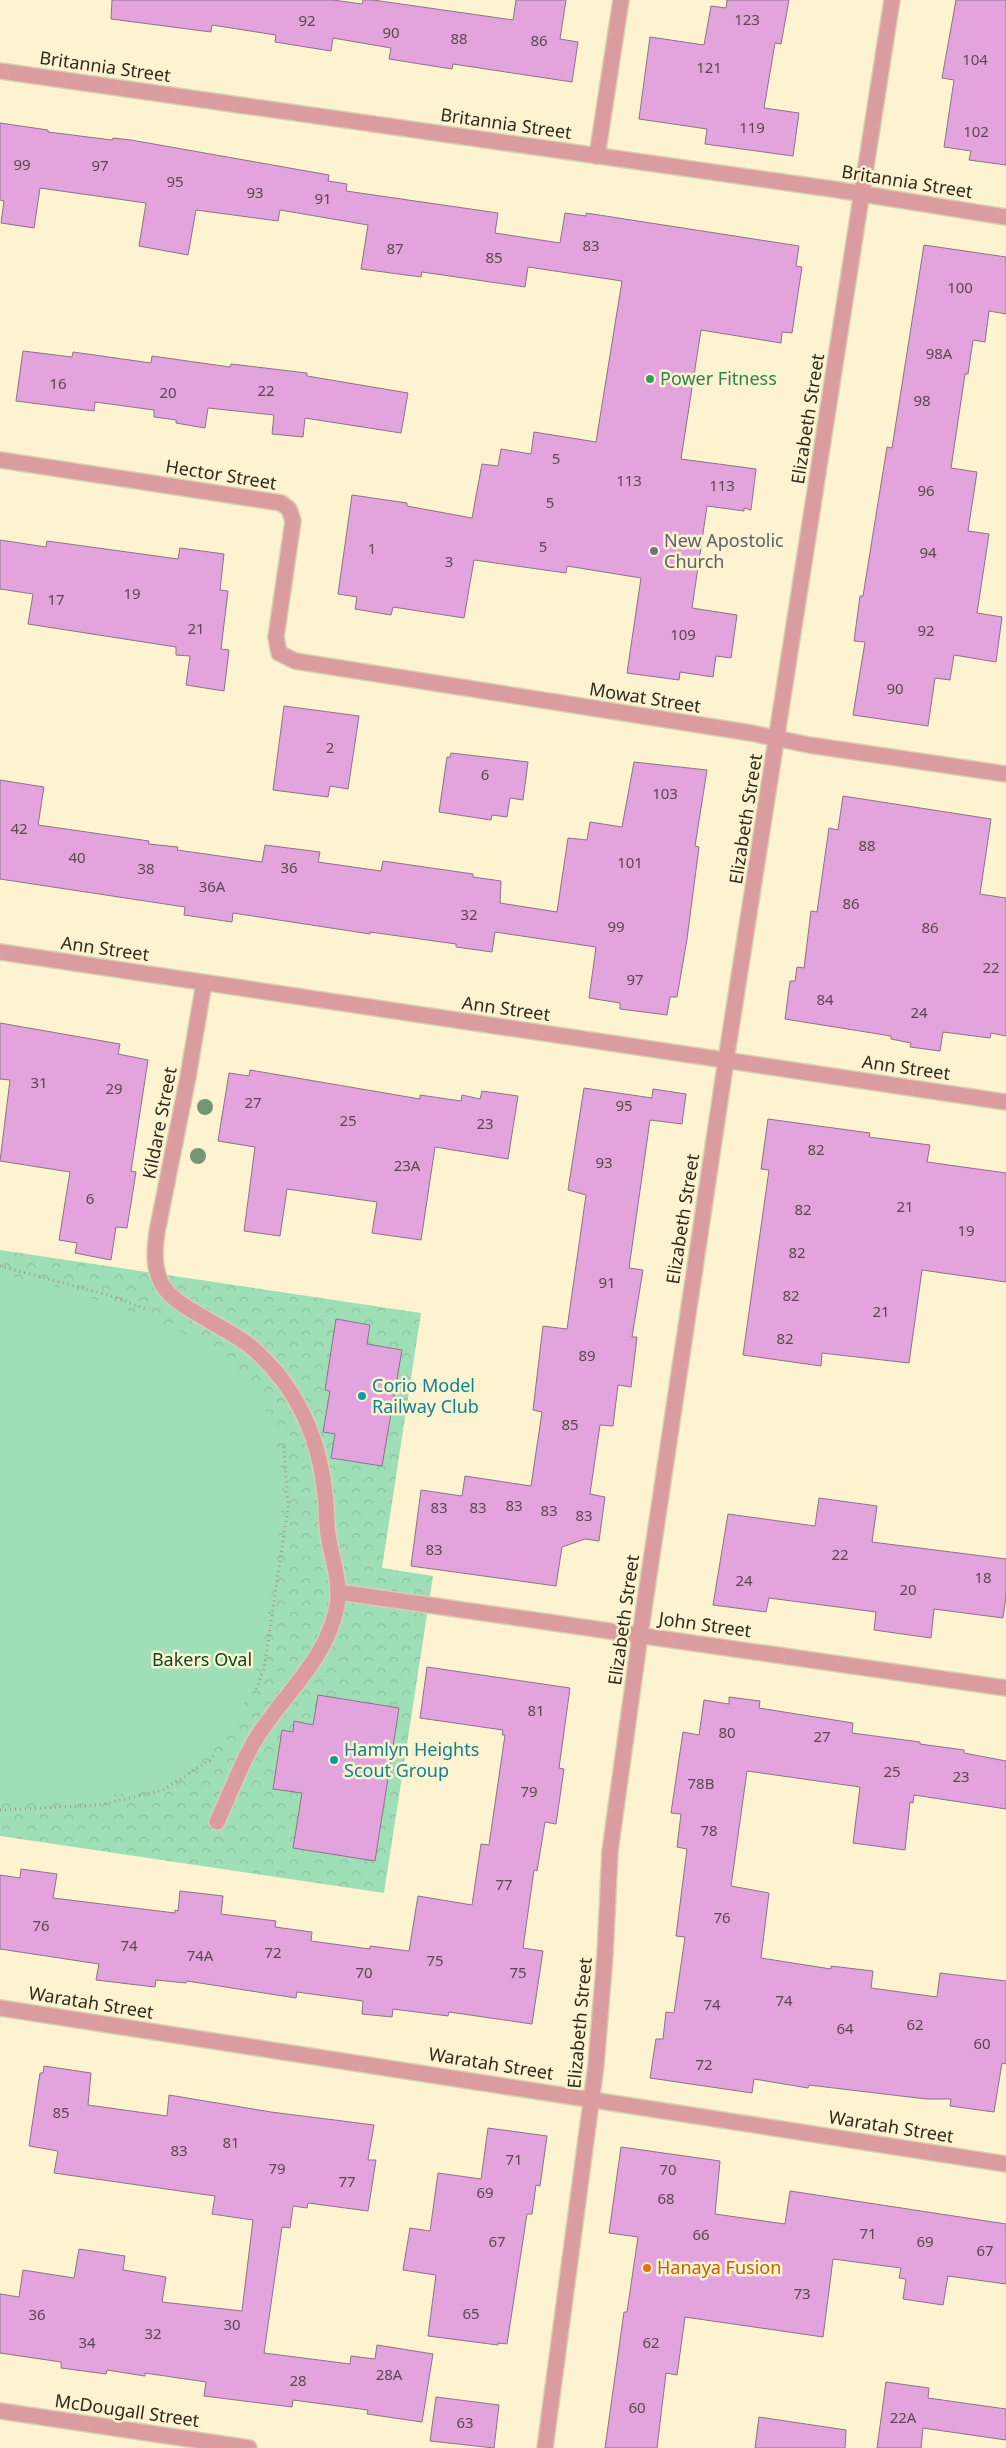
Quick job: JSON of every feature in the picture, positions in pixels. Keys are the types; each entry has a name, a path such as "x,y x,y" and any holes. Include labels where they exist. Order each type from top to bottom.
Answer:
{"street":[{"path":"597,156 621,0"},
{"name":"Elizabeth Street","path":"545,2448 592,2099 605,1955 610,1851 640,1635 726,1060 778,738 892,0"},
{"name":"Britannia Street","path":"0,71 1006,216"},
{"name":"Hector Street","path":"0,460 281,504 289,509 293,521 276,637 279,653"},
{"name":"Mowat Street","path":"279,653 295,661 1006,774"},
{"name":"Ann Street","path":"0,952 1006,1102"},
{"name":"Kildare Street","path":"204,983 188,1077 157,1232 157,1270 162,1284 169,1294 248,1345 282,1378 293,1394 318,1451 338,1592"},
{"path":"217,1822 256,1739 306,1673 322,1648 334,1618 338,1592"},
{"name":"John Street","path":"338,1592 1006,1688"},
{"name":"Waratah Street","path":"0,2008 1006,2164"},
{"name":"McDougall Street","path":"0,2411 249,2448"}],"path":[{"path":"0,1266 112,1296 154,1313"},
{"path":"254,1694 264,1669 288,1507 282,1437"},
{"path":"0,1810 100,1805 163,1790 210,1760 216,1753"}],"green space":[{"name":"Bakers Oval","path":"0,1250 421,1313 382,1568 433,1576 384,1893 0,1836"},
{"path":"0,1274 65,1289 170,1326 222,1356 255,1390 274,1429 282,1478 281,1514 265,1631 249,1696 214,1748 169,1782 98,1798 0,1804"}],"building":[{"path":"112,0 333,0 362,4 363,0 373,0 513,20 516,0 566,0 560,39 578,42 572,82 453,64 452,69 389,59 391,48 333,38 331,51 275,42 276,35 212,25 211,32 111,19"},
{"path":"727,0 789,0 781,44 775,43 764,108 799,113 793,156 705,144 707,129 639,119 650,37 704,45 711,6 726,8"},
{"path":"956,0 1006,0 1006,165 969,160 971,151 944,147 954,80 942,78"},
{"path":"0,123 48,130 48,132 112,140 113,138 131,140 329,175 328,181 347,184 346,191 498,213 495,233 560,243 565,213 586,216 586,213 799,246 796,266 802,267 792,333 782,332 781,343 701,330 681,459 756,469 751,510 744,508 744,511 707,506 692,608 737,615 731,658 716,656 713,677 680,672 679,680 627,673 641,578 567,566 566,573 474,560 464,618 393,607 391,615 355,609 357,597 338,594 352,495 407,503 407,506 472,518 482,464 498,466 501,449 531,454 534,432 596,442 622,281 528,267 525,287 422,272 421,277 361,269 368,225 280,210 278,221 196,210 188,255 139,246 146,203 40,188 34,228 1,223 4,201 0,200"},
{"path":"924,245 1006,257 1006,314 989,311 985,342 973,340 968,374 965,374 951,468 977,472 968,531 989,534 977,613 1002,617 996,662 954,655 950,680 935,678 928,726 853,715 865,642 854,641 860,596 863,596 887,447 892,448"},
{"path":"23,351 72,357 73,352 151,363 152,356 230,367 231,364 307,373 307,376 408,393 401,433 305,418 303,437 272,434 274,415 208,408 205,428 176,423 176,420 154,417 154,410 95,402 94,411 16,401"},
{"path":"0,540 46,547 47,541 178,559 180,548 224,554 220,590 228,591 221,649 229,650 224,691 186,685 190,656 176,655 176,647 28,624 33,594 0,589"},
{"path":"284,706 359,716 348,789 330,786 328,797 273,790"},
{"path":"451,753 528,762 523,800 510,798 507,817 492,815 491,820 439,812 447,757 450,757"},
{"path":"634,762 707,770 695,846 699,847 687,939 677,997 670,997 667,1015 620,1009 620,1003 589,998 596,947 495,932 492,952 456,947 456,944 370,932 370,934 233,913 232,922 184,915 185,907 0,879 0,780 44,787 38,825 149,841 148,844 178,847 177,850 262,862 265,845 320,852 318,862 381,871 383,861 473,874 473,877 501,881 500,903 557,912 568,838 587,840 590,822 622,827"},
{"path":"843,796 991,819 980,894 1006,898 1006,1036 991,1033 990,1038 943,1032 940,1051 910,1047 911,1043 891,1039 891,1036 785,1019 790,981 795,981 797,967 804,968 811,911 817,912 829,828 838,830"},
{"path":"0,1023 120,1044 118,1054 148,1060 131,1171 136,1172 127,1228 116,1227 111,1260 75,1253 77,1243 59,1240 70,1172 0,1161 10,1080 0,1079"},
{"path":"250,1070 420,1099 420,1095 461,1101 462,1095 480,1099 482,1091 518,1096 508,1159 435,1147 421,1240 372,1233 377,1202 287,1189 280,1236 244,1231 255,1147 218,1141 229,1073 249,1076"},
{"path":"584,1088 652,1098 653,1089 686,1094 682,1124 650,1120 629,1268 643,1270 632,1337 637,1337 631,1387 618,1385 613,1426 600,1425 590,1494 605,1497 599,1541 585,1539 562,1547 556,1586 411,1566 421,1490 462,1496 465,1476 531,1486 542,1412 533,1410 543,1326 567,1329 586,1195 568,1190"},
{"path":"768,1119 870,1133 869,1137 930,1145 927,1162 1006,1173 1006,1282 922,1270 909,1363 822,1353 821,1366 743,1355 769,1170 761,1169"},
{"name":"Corio Model Railway Club","path":"336,1319 370,1325 367,1344 402,1350 382,1466 331,1458 335,1434 323,1432 330,1391 325,1390"},
{"path":"819,1498 877,1506 872,1542 1006,1559 1006,1596 1003,1618 934,1609 931,1638 874,1630 876,1612 769,1598 766,1612 713,1605 728,1514 815,1526"},
{"path":"427,1667 570,1688 559,1768 564,1769 556,1824 545,1822 537,1871 534,1870 523,1948 543,1951 532,2024 449,2012 448,2016 393,2009 392,2017 362,2014 363,2001 297,1992 296,1998 187,1981 186,1983 156,1980 155,1987 96,1980 99,1964 0,1949 0,1875 20,1878 21,1869 57,1874 53,1898 175,1913 175,1910 178,1911 180,1891 223,1896 221,1914 276,1921 275,1927 312,1932 311,1941 370,1949 370,1946 409,1951 418,1896 472,1905 481,1844 489,1845 505,1735 502,1735 503,1730 420,1718"},
{"name":"Hamlyn Heights Scout Group","path":"318,1695 399,1708 375,1861 293,1848 302,1793 273,1789 282,1730 293,1732 294,1721 313,1725"},
{"path":"729,1697 760,1701 759,1708 853,1723 852,1733 964,1750 964,1753 1006,1761 1006,1809 914,1795 913,1803 910,1802 905,1850 853,1843 860,1787 747,1771 731,1886 769,1893 761,1958 831,1969 831,1966 873,1971 871,1988 937,1997 940,1973 1006,1981 1006,2064 1002,2063 994,2112 950,2106 951,2099 926,2099 809,2085 808,2088 754,2079 752,2093 650,2078 656,2039 663,2039 666,2012 674,2013 685,1937 676,1936 687,1849 677,1847 681,1814 671,1813 683,1732 699,1735 704,1700 729,1704"},
{"path":"44,2066 91,2073 88,2105 167,2116 169,2095 271,2112 374,2125 368,2160 376,2160 368,2211 308,2203 307,2208 293,2206 290,2228 282,2227 264,2353 350,2364 351,2356 375,2359 377,2345 433,2354 422,2422 367,2414 368,2410 293,2400 292,2407 204,2396 206,2382 145,2373 145,2376 107,2370 106,2374 61,2368 61,2362 0,2353 0,2294 19,2297 23,2270 74,2278 79,2249 125,2256 123,2270 166,2277 162,2302 242,2311 253,2220 212,2214 215,2196 54,2173 58,2151 29,2146 40,2073 43,2073"},
{"path":"488,2128 547,2136 540,2186 536,2185 532,2214 527,2214 507,2344 498,2343 498,2345 428,2336 436,2275 403,2270 410,2228 430,2231 438,2173 481,2179"},
{"path":"621,2147 720,2161 715,2214 785,2224 790,2191 1006,2224 1006,2284 948,2276 943,2305 903,2299 906,2279 899,2278 901,2268 833,2259 823,2337 685,2317 677,2375 666,2373 657,2448 605,2448 624,2312 627,2312 638,2237 609,2233"},
{"path":"886,2382 929,2388 928,2398 1006,2409 1006,2440 923,2428 921,2448 877,2448"},
{"path":"436,2397 499,2405 494,2448 430,2441"},
{"path":"759,2417 846,2430 845,2448 755,2448"}],"place":[{"name":"Power Fitness","path":"650,379"},
{"name":"New Apostolic Church","path":"654,551"},
{"name":"Corio Model Railway Club","path":"362,1396"},
{"name":"Hamlyn Heights Scout Group","path":"334,1760"},
{"name":"Hanaya Fusion","path":"647,2268"}]}
